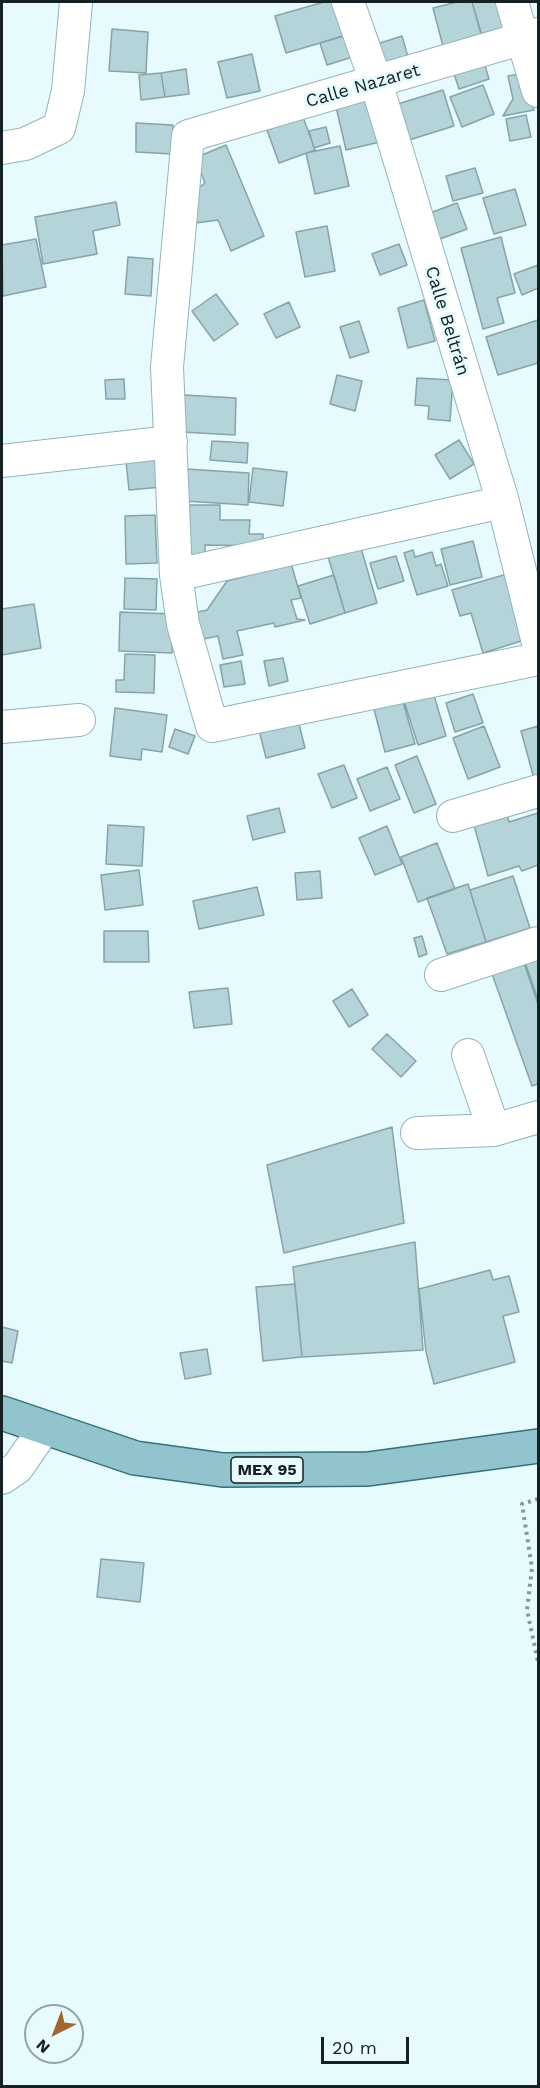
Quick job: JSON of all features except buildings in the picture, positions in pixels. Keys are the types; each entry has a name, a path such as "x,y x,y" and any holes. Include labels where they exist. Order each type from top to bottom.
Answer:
{"main road":[{"name":"MEX 95","path":"2,1413 135,1458 224,1470 368,1469 538,1446"}],"street":[{"path":"2,148 24,144 59,128 68,91 76,2"},
{"name":"Calle Beltrán","path":"348,2 376,82 394,151 503,502 538,643"},
{"path":"512,2 531,36 538,91"},
{"name":"Calle Nazaret","path":"171,442 168,367 188,136 531,36"},
{"path":"2,461 171,442 176,575 183,624 212,726 538,659"},
{"path":"176,575 503,502"},
{"path":"2,727 78,720"},
{"path":"453,816 538,791"},
{"path":"441,975 538,943"},
{"path":"468,1055 494,1130"},
{"path":"417,1133 494,1130 538,1117"},
{"path":"2,1478 17,1468 44,1429"}],"path":[{"path":"538,1499 522,1504 532,1568 527,1610 538,1662"}]}
